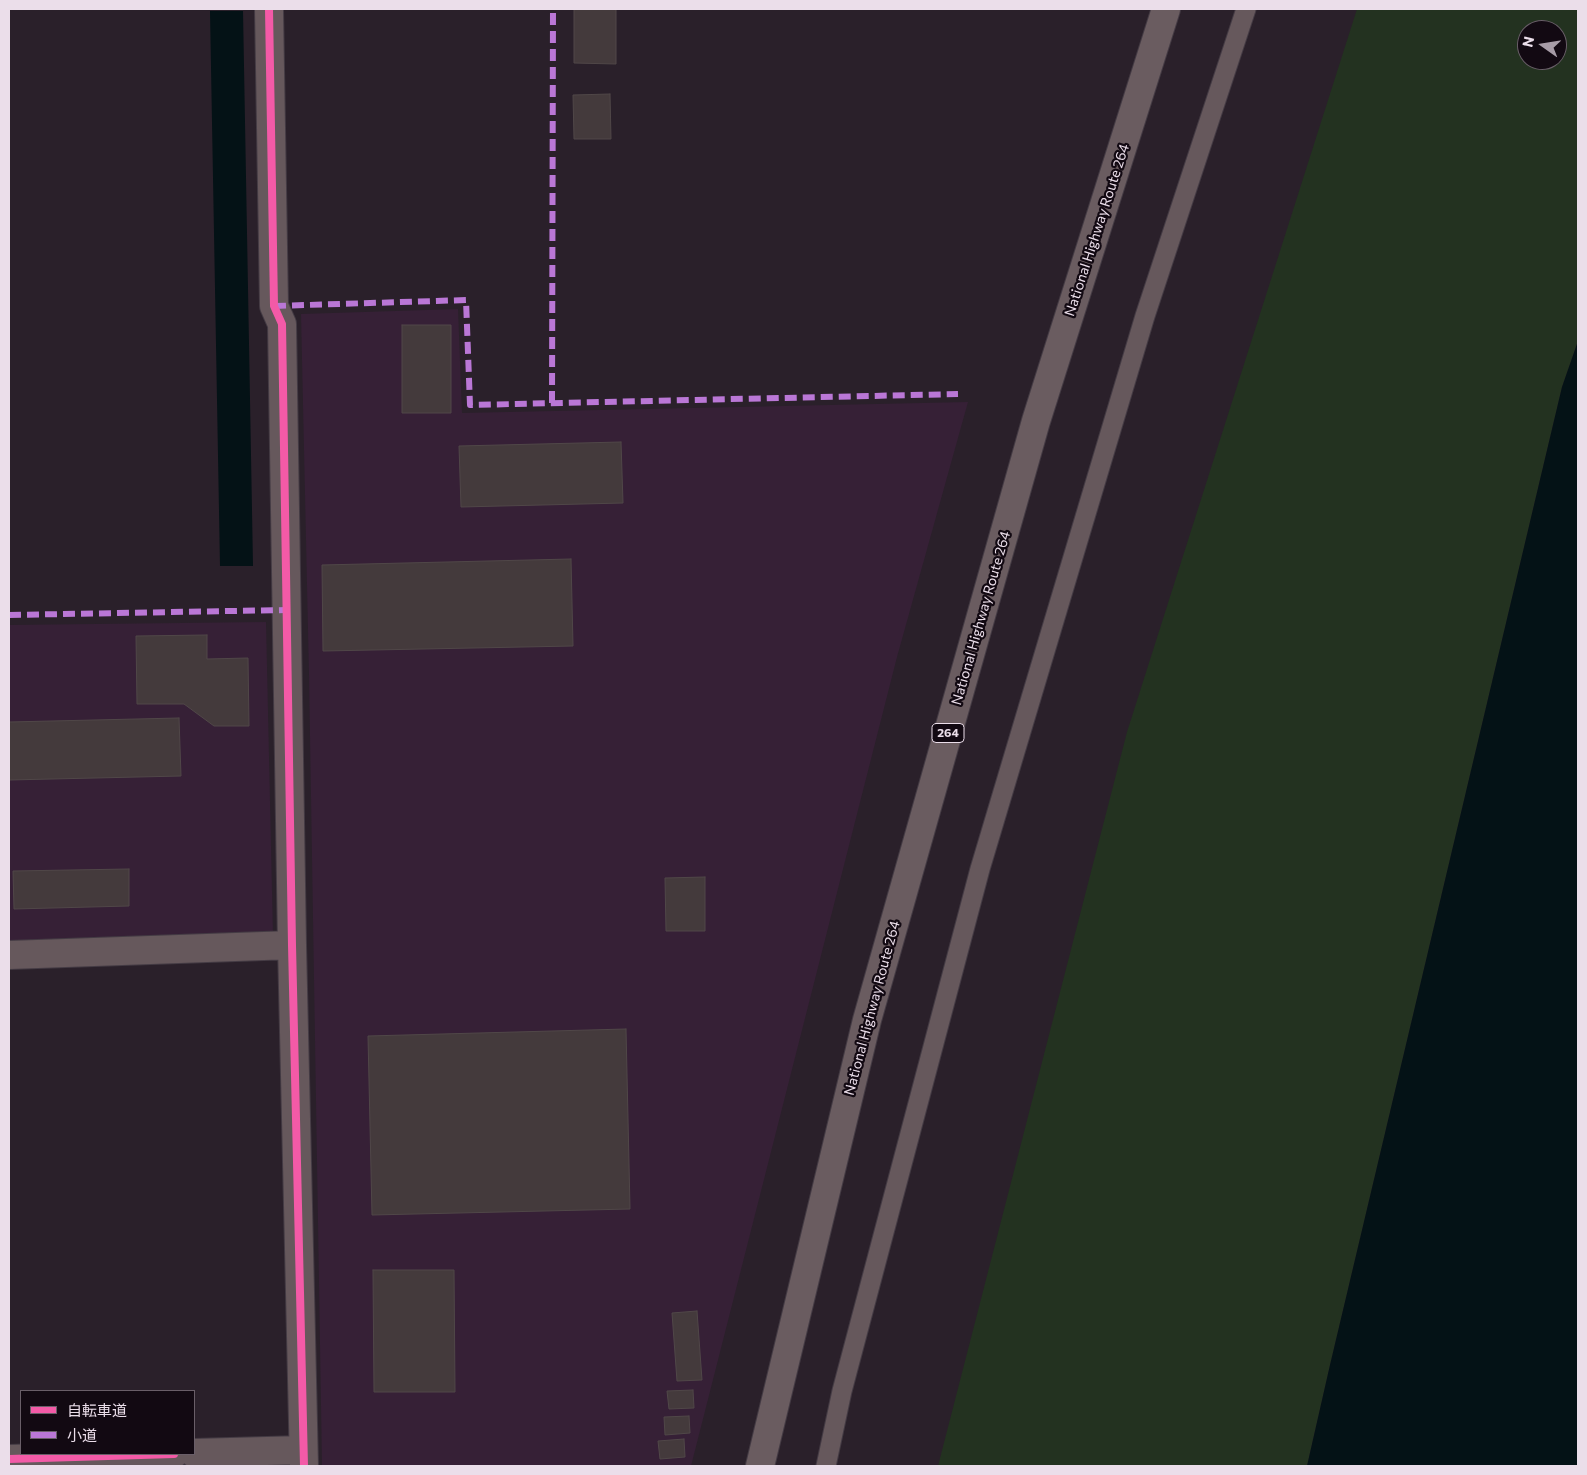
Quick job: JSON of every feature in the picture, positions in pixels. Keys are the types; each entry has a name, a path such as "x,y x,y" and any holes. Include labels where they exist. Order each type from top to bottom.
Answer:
{"highway":[{"name":"National Highway Route 264","path":"760,1466 870,1011 1036,421 1166,9"}],"street":[{"path":"195,1453 304,1458 292,945 282,324 274,306 269,9"},
{"path":"9,956 292,945"},
{"path":"9,1458 133,1455"}],"lane":[{"path":"826,1466 842,1391 980,869 1145,316 1246,9"}],"shaded area":[{"path":"210,11 243,11 253,566 220,566"},
{"path":"458,309 462,413 968,402 897,657 691,1466 322,1466 301,314"},
{"path":"1578,341 1578,1466 1307,1466 1562,387"},
{"path":"266,622 273,936 9,943 9,625"}],"green space":[{"path":"1357,9 1578,9 1578,341 1562,387 1307,1466 938,1466 1127,732"}],"building":[{"path":"574,9 616,9 616,64 574,63"},
{"path":"610,94 611,139 574,139 573,95"},
{"path":"402,325 451,325 451,413 402,413"},
{"path":"621,442 623,503 461,507 459,446"},
{"path":"571,559 573,646 323,651 322,565"},
{"path":"207,635 207,659 248,658 249,726 214,726 184,704 137,704 136,636"},
{"path":"179,718 181,776 9,780 9,722"},
{"path":"129,869 129,906 14,909 13,871"},
{"path":"705,877 705,931 666,931 665,878"},
{"path":"626,1029 630,1209 372,1215 368,1036"},
{"path":"373,1270 454,1270 455,1392 374,1392"},
{"path":"697,1311 702,1380 677,1381 672,1313"},
{"path":"693,1390 694,1408 669,1409 667,1391"},
{"path":"689,1416 690,1433 665,1435 664,1417"},
{"path":"684,1439 685,1457 660,1459 658,1441"}],"marked path":[{"path":"552,403 553,9"},
{"path":"274,306 466,300 470,405 958,394"},
{"path":"9,615 286,610"}],"cycle path":[{"path":"269,9 274,306 282,324 292,945 304,1466"},
{"path":"9,1459 141,1455"}]}
